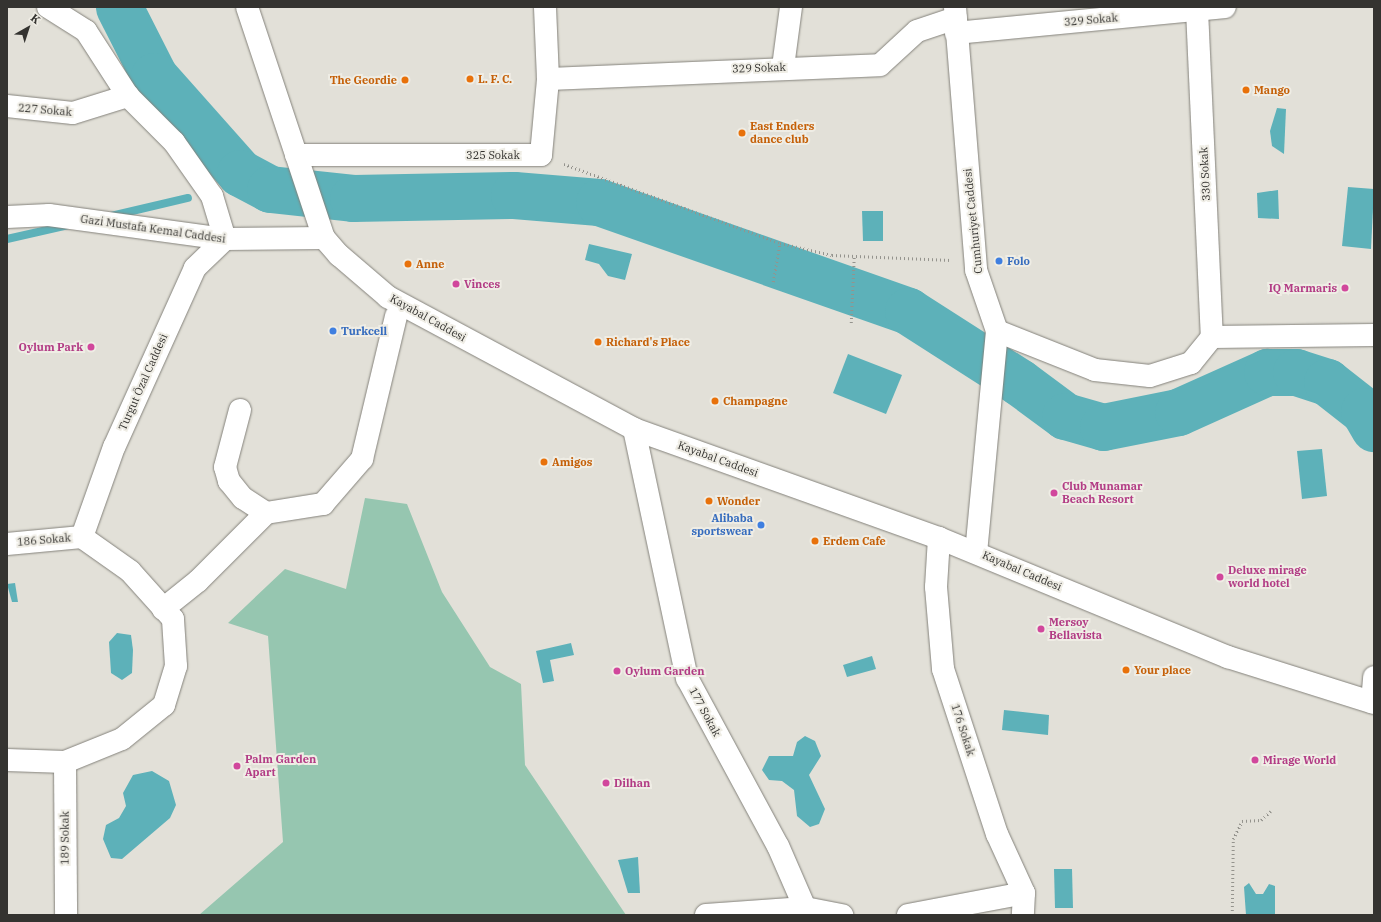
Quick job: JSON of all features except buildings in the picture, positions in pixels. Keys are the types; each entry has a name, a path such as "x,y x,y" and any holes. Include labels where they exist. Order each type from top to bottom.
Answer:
{"street":[{"path":"48,7 86,32 128,96 174,142 212,196 225,240"},
{"name":"Kayabal Caddesi","path":"247,7 322,230 338,255 388,297 634,429 976,552 1228,657 1373,703"},
{"path":"541,155 548,79 545,7"},
{"path":"783,66 791,7"},
{"name":"329 Sokak","path":"548,79 783,66 880,65 917,31 956,19 1197,10 1225,7"},
{"name":"330 Sokak","path":"1197,10 1212,337"},
{"name":"Cumhuriyet Caddesi","path":"956,19 975,261 997,331 976,552"},
{"name":"227 Sokak","path":"7,106 73,113 128,96"},
{"name":"325 Sokak","path":"296,156 541,155"},
{"name":"Gazi Mustafa Kemal Caddesi","path":"7,217 54,216 225,240 322,230"},
{"name":"Turgut Özal Caddesi","path":"82,537 114,447 195,268 225,240"},
{"path":"164,609 198,581 266,513 323,504 362,459 396,316"},
{"path":"997,331 1095,370 1150,376 1191,363 1212,337 1374,335"},
{"path":"240,410 226,461 229,481 244,498 266,513"},
{"name":"177 Sokak","path":"634,429 687,678 778,846 805,908"},
{"path":"7,760 65,762 122,739 164,705 176,666 173,619 130,571 82,537"},
{"name":"186 Sokak","path":"7,544 82,537"},
{"name":"176 Sokak","path":"939,538 936,587 943,669 997,834 1024,893 1023,915"},
{"path":"1373,703 1374,677"},
{"name":"189 Sokak","path":"65,762 66,915"},
{"path":"908,915 1024,893"},
{"path":"706,915 805,908 842,915"},
{"path":"60,915 66,915"}],"path":[{"path":"541,155 780,242 854,256 975,261"},
{"path":"773,282 780,242"},
{"path":"851,323 854,256"},
{"path":"1232,915 1233,839 1242,821 1261,820 1271,811"}],"green space":[{"path":"365,498 407,504 442,592 490,667 521,684 525,765 626,915 199,915 283,842 268,636 228,623 285,569 346,589"}],"water":[{"path":"1277,108 1286,109 1284,154 1272,146 1270,131"},
{"path":"1348,187 1374,189 1371,249 1342,246"},
{"path":"1278,190 1279,219 1258,218 1257,193"},
{"path":"862,211 883,211 883,241 863,241"},
{"path":"589,244 632,254 625,280 608,276 599,264 585,260"},
{"path":"848,354 902,375 886,414 833,393"},
{"path":"1322,449 1327,496 1302,499 1297,451"},
{"path":"15,583 18,602 12,602 7,584"},
{"path":"117,633 131,635 133,650 132,673 122,680 111,673 109,642"},
{"path":"571,643 574,655 550,660 554,681 543,683 536,651"},
{"path":"872,656 876,669 847,677 843,665"},
{"path":"1004,710 1049,715 1048,735 1002,730"},
{"path":"805,736 815,741 821,756 809,775 825,809 819,824 810,827 797,816 794,790 782,781 769,780 762,770 769,756 793,756 797,742"},
{"path":"152,771 169,781 176,805 170,818 122,859 111,858 103,839 106,825 119,818 126,806 123,793 133,775"},
{"path":"638,857 640,893 628,893 618,860"},
{"path":"1054,869 1072,869 1073,908 1055,908"},
{"path":"1249,883 1256,894 1263,894 1269,884 1275,886 1275,915 1246,915 1244,887"}],"waterway":[{"path":"119,7 154,76 240,173 270,189 353,198 514,195 599,202 908,311 1019,382 1065,416 1103,427 1178,412 1267,372 1296,372 1327,382 1364,411 1374,428"},
{"path":"232,188 258,183"},
{"path":"111,216 188,198"},
{"path":"7,239 69,225"}],"place":[{"name":"L. F. C.","path":"470,79"},
{"name":"The Geordie","path":"405,80"},
{"name":"Mango","path":"1246,90"},
{"name":"East Enders dance club","path":"742,133"},
{"name":"Folo","path":"999,261"},
{"name":"Anne","path":"408,264"},
{"name":"Vinces","path":"456,284"},
{"name":"IQ Marmaris","path":"1345,288"},
{"name":"Turkcell","path":"333,331"},
{"name":"Richard's Place","path":"598,342"},
{"name":"Oylum Park","path":"91,347"},
{"name":"Champagne","path":"715,401"},
{"name":"Amigos","path":"544,462"},
{"name":"Club Munamar Beach Resort","path":"1054,493"},
{"name":"Wonder","path":"709,501"},
{"name":"Alibaba sportswear","path":"761,525"},
{"name":"Erdem Cafe","path":"815,541"},
{"name":"Deluxe mirage world hotel","path":"1220,577"},
{"name":"Mersoy Bellavista","path":"1041,629"},
{"name":"Your place","path":"1126,670"},
{"name":"Oylum Garden","path":"617,671"},
{"name":"Mirage World","path":"1255,760"},
{"name":"Palm Garden Apart","path":"237,766"},
{"name":"Dilhan","path":"606,783"}]}
